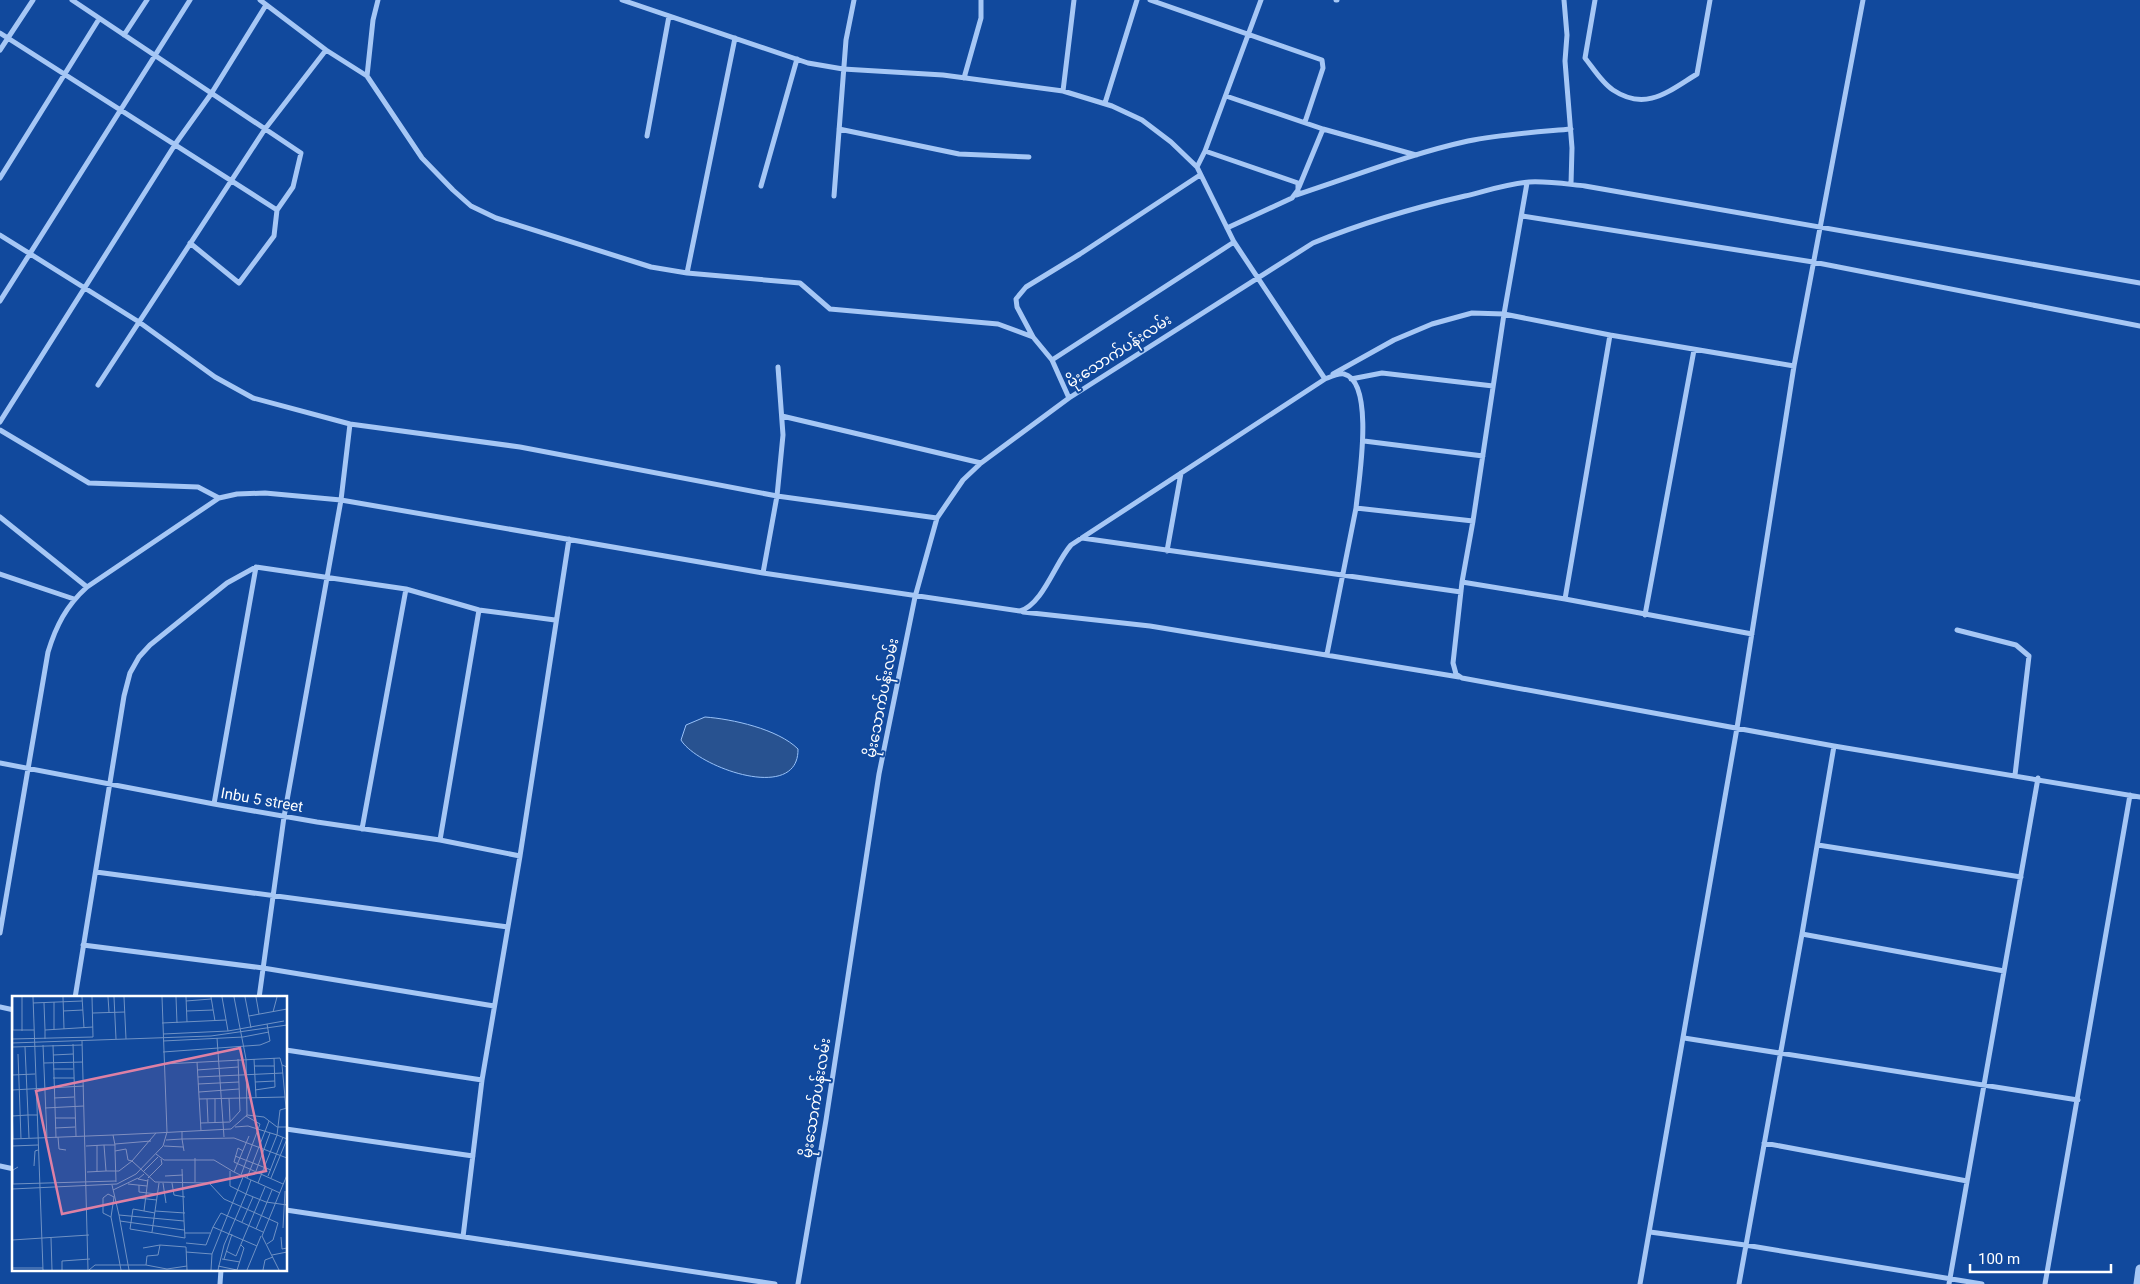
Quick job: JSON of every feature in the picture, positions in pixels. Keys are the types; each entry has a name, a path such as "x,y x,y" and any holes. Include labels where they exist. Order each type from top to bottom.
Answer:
{"street":[{"path":"0,50 33,0"},
{"path":"72,0 301,153 293,187 277,210 274,236 239,283 190,244"},
{"path":"124,35 147,0"},
{"path":"0,301 190,0"},
{"path":"260,0 326,50 367,76 422,158 471,206 496,218 651,267 687,273 800,283 830,309 998,324 1033,337"},
{"path":"367,76 373,20 378,0"},
{"path":"622,0 797,59 843,69 964,78 1063,91 1105,103 1142,120 1171,142 1197,167 1234,242 1325,379"},
{"path":"834,196 843,69 854,0"},
{"path":"964,78 981,18 981,0"},
{"path":"1063,91 1074,0"},
{"path":"1105,103 1137,0"},
{"path":"1150,0 1322,60 1323,68 1305,122"},
{"path":"1197,167 1226,96 1260,0"},
{"path":"1564,0 1567,35 1565,61 1571,130 1571,184"},
{"path":"1595,0 1585,58 1612,89 1636,101 1659,97 1697,74 1710,0"},
{"path":"1640,1284 1737,728 1794,366 1813,262 1822,228 1827,186 1863,0"},
{"path":"0,422 176,143 211,94 266,5"},
{"path":"647,136 669,16"},
{"path":"0,178 99,19"},
{"path":"0,32 176,143 277,210"},
{"path":"687,273 735,38"},
{"path":"98,385 265,129 326,50"},
{"path":"761,186 797,59"},
{"path":"1226,96 1323,129 1416,155"},
{"path":"839,129 959,154 1029,157"},
{"path":"1297,193 1323,129"},
{"path":"1227,228 1297,193 1416,155 1468,141 1518,133 1571,130"},
{"path":"1205,151 1296,182 1297,193"},
{"path":"1068,398 1052,360 1033,337 1017,307 1016,299 1026,286 1080,254 1200,174"},
{"path":"1462,678 1456,674 1453,663 1462,582 1504,314 1528,182"},
{"name":"မိုးသောက်ပန်းလမ်း","path":"798,1284 826,1120 879,774 915,597 937,518 963,480 981,463 1068,398 1313,243 1347,229 1441,201 1528,182 1571,184 2140,283"},
{"path":"1522,216 1813,262 2140,326"},
{"path":"0,235 139,322 235,390 253,398 350,424 520,447 777,496 937,518"},
{"path":"1052,360 1234,242"},
{"path":"1020,611 1028,609 1035,602 1060,558 1071,545 1081,538 1325,379 1394,340 1432,324 1472,313 1504,314 1610,335 1794,366"},
{"path":"1565,599 1610,335"},
{"path":"1644,615 1694,350"},
{"path":"763,572 777,496 783,434 778,367"},
{"path":"1351,379 1382,373 1493,386"},
{"path":"1325,379 1342,374 1351,379 1361,398 1364,441 1356,508 1327,654"},
{"path":"782,416 981,463"},
{"path":"259,996 284,817 341,500 350,424"},
{"path":"0,430 89,483 198,487 219,498"},
{"path":"1364,441 1483,456"},
{"path":"1167,551 1181,473"},
{"path":"0,933 48,652 61,617 74,599 87,588 219,498 237,494 265,494 341,500 915,597 1150,626 1327,654 1834,746 2038,778 2140,797"},
{"path":"1356,508 1473,521"},
{"path":"0,517 87,588"},
{"path":"1081,538 1461,592"},
{"path":"463,1237 482,1080 520,856 569,539"},
{"path":"76,996 124,696 130,673 139,656 227,583 256,566 406,589 480,610 555,620"},
{"path":"214,804 256,566"},
{"path":"0,574 74,599"},
{"path":"1462,582 1752,634"},
{"path":"362,829 406,589"},
{"path":"440,840 480,610"},
{"path":"1957,630 2016,645 2029,656 2015,775"},
{"path":"1739,1284 1834,746"},
{"name":"Inbu 5 street","path":"0,763 284,817 440,840 520,856"},
{"path":"1949,1282 2038,778"},
{"path":"2045,1284 2130,795"},
{"path":"1818,845 2021,877"},
{"path":"96,872 508,926"},
{"path":"1802,934 2004,971"},
{"path":"83,945 263,968 494,1006"},
{"path":"1684,1038 2078,1100"},
{"path":"288,1050 482,1080"},
{"path":"288,1129 473,1156"},
{"path":"1764,1143 1967,1181"},
{"path":"288,1210 775,1284"},
{"path":"1650,1232 1745,1245 1949,1282 1982,1284"},
{"path":"2138,1284 2140,1269"}],"water":[{"path":"705,717 754,726 779,736 798,749 794,766 782,775 766,777 746,775 706,761 681,740 686,725"}]}
